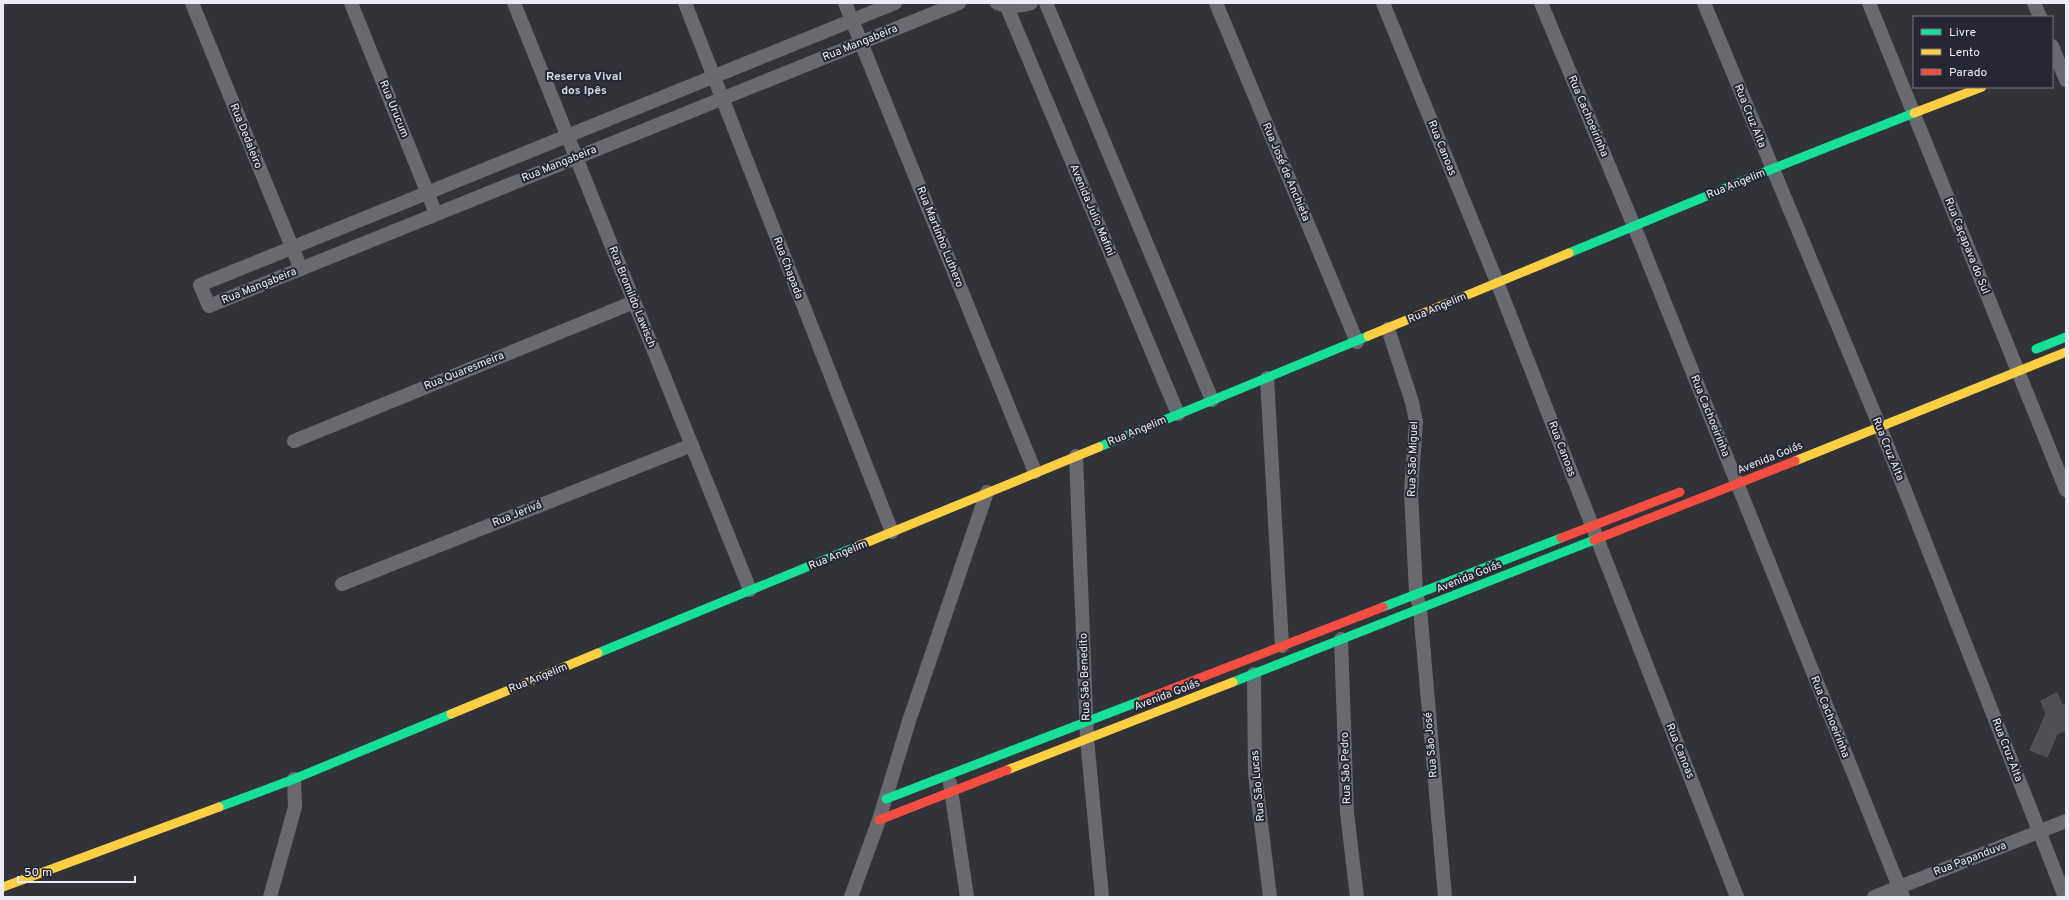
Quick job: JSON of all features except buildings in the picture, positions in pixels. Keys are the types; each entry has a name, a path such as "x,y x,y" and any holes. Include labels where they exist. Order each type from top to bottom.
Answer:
{"street":[{"name":"Rua Dedaleiro","path":"192,3 301,269"},
{"name":"Rua Urucum","path":"351,3 436,214"},
{"name":"Rua Bromildo Lawisch","path":"514,3 750,590"},
{"name":"Rua Chapada","path":"685,3 892,532"},
{"name":"Rua Martinho Luthero","path":"845,3 1035,472"},
{"name":"Rua Mangabeira","path":"895,3 200,285 209,306 960,3"},
{"path":"1002,5 1020,6 1031,3"},
{"path":"1046,3 1212,400"},
{"name":"Rua José de Anchieta","path":"1216,3 1357,342"},
{"name":"Rua Canoas","path":"1383,3 1496,282 1737,897"},
{"name":"Rua Cachoeirinha","path":"1541,3 1634,226 1901,892"},
{"name":"Rua Cruz Alta","path":"1704,3 1876,418 2038,832 2065,897"},
{"name":"Rua Caçapava do Sul","path":"1869,3 2016,361 2066,490"},
{"path":"2034,3 2040,16"},
{"name":"Avenida Julio Mafini","path":"1002,5 1178,414"},
{"path":"2057,53 2066,80"},
{"name":"Rua Angelim","path":"3,887 294,779 986,492 1357,342 1496,282 1772,169 1980,88"},
{"name":"Rua Quaresmeira","path":"294,441 634,302"},
{"name":"Rua São Miguel","path":"1388,329 1412,402 1416,422 1411,491 1416,593"},
{"name":"Avenida Goiás","path":"879,820 1596,540 1733,475 2016,361 2066,337"},
{"name":"Avenida Goiás","path":"2016,361 2066,352"},
{"path":"1267,378 1282,646"},
{"name":"Rua Jerivá","path":"342,584 692,445"},
{"name":"Rua São Benedito","path":"1076,456 1087,739 1102,897"},
{"name":"Avenida Goiás","path":"886,799 1687,489"},
{"path":"852,897 886,799 909,721 986,492"},
{"name":"Rua São José","path":"1416,593 1420,609 1445,897"},
{"name":"Rua São Pedro","path":"1341,639 1347,812 1357,897"},
{"name":"Rua São Lucas","path":"1254,674 1255,774 1270,897"},
{"path":"949,775 966,897"},
{"path":"270,897 295,807 294,779"},
{"name":"Rua Papanduva","path":"1874,897 1901,892 2066,821"}],"traffic: fast":[{"path":"1569,253 1772,169 1914,113"},
{"path":"1099,447 1368,336"},
{"path":"2036,349 2066,337"},
{"path":"1383,607 1561,538"},
{"path":"1233,682 1594,540"},
{"path":"598,653 858,546"},
{"path":"886,799 1143,700"},
{"path":"219,807 294,779 451,714"}],"traffic: slow":[{"path":"1914,113 1979,88"},
{"path":"1368,336 1569,253"},
{"path":"1795,461 2066,352"},
{"path":"858,546 1099,447"},
{"path":"451,714 598,653"},
{"path":"1007,770 1233,682"},
{"path":"3,887 219,807"}],"traffic: jam":[{"path":"1594,540 1795,461"},
{"path":"1561,538 1680,492"},
{"path":"1143,700 1383,607"},
{"path":"879,820 1007,770"}],"district":[{"name":"Reserva Vival dos Ipês","path":"584,84"}]}
